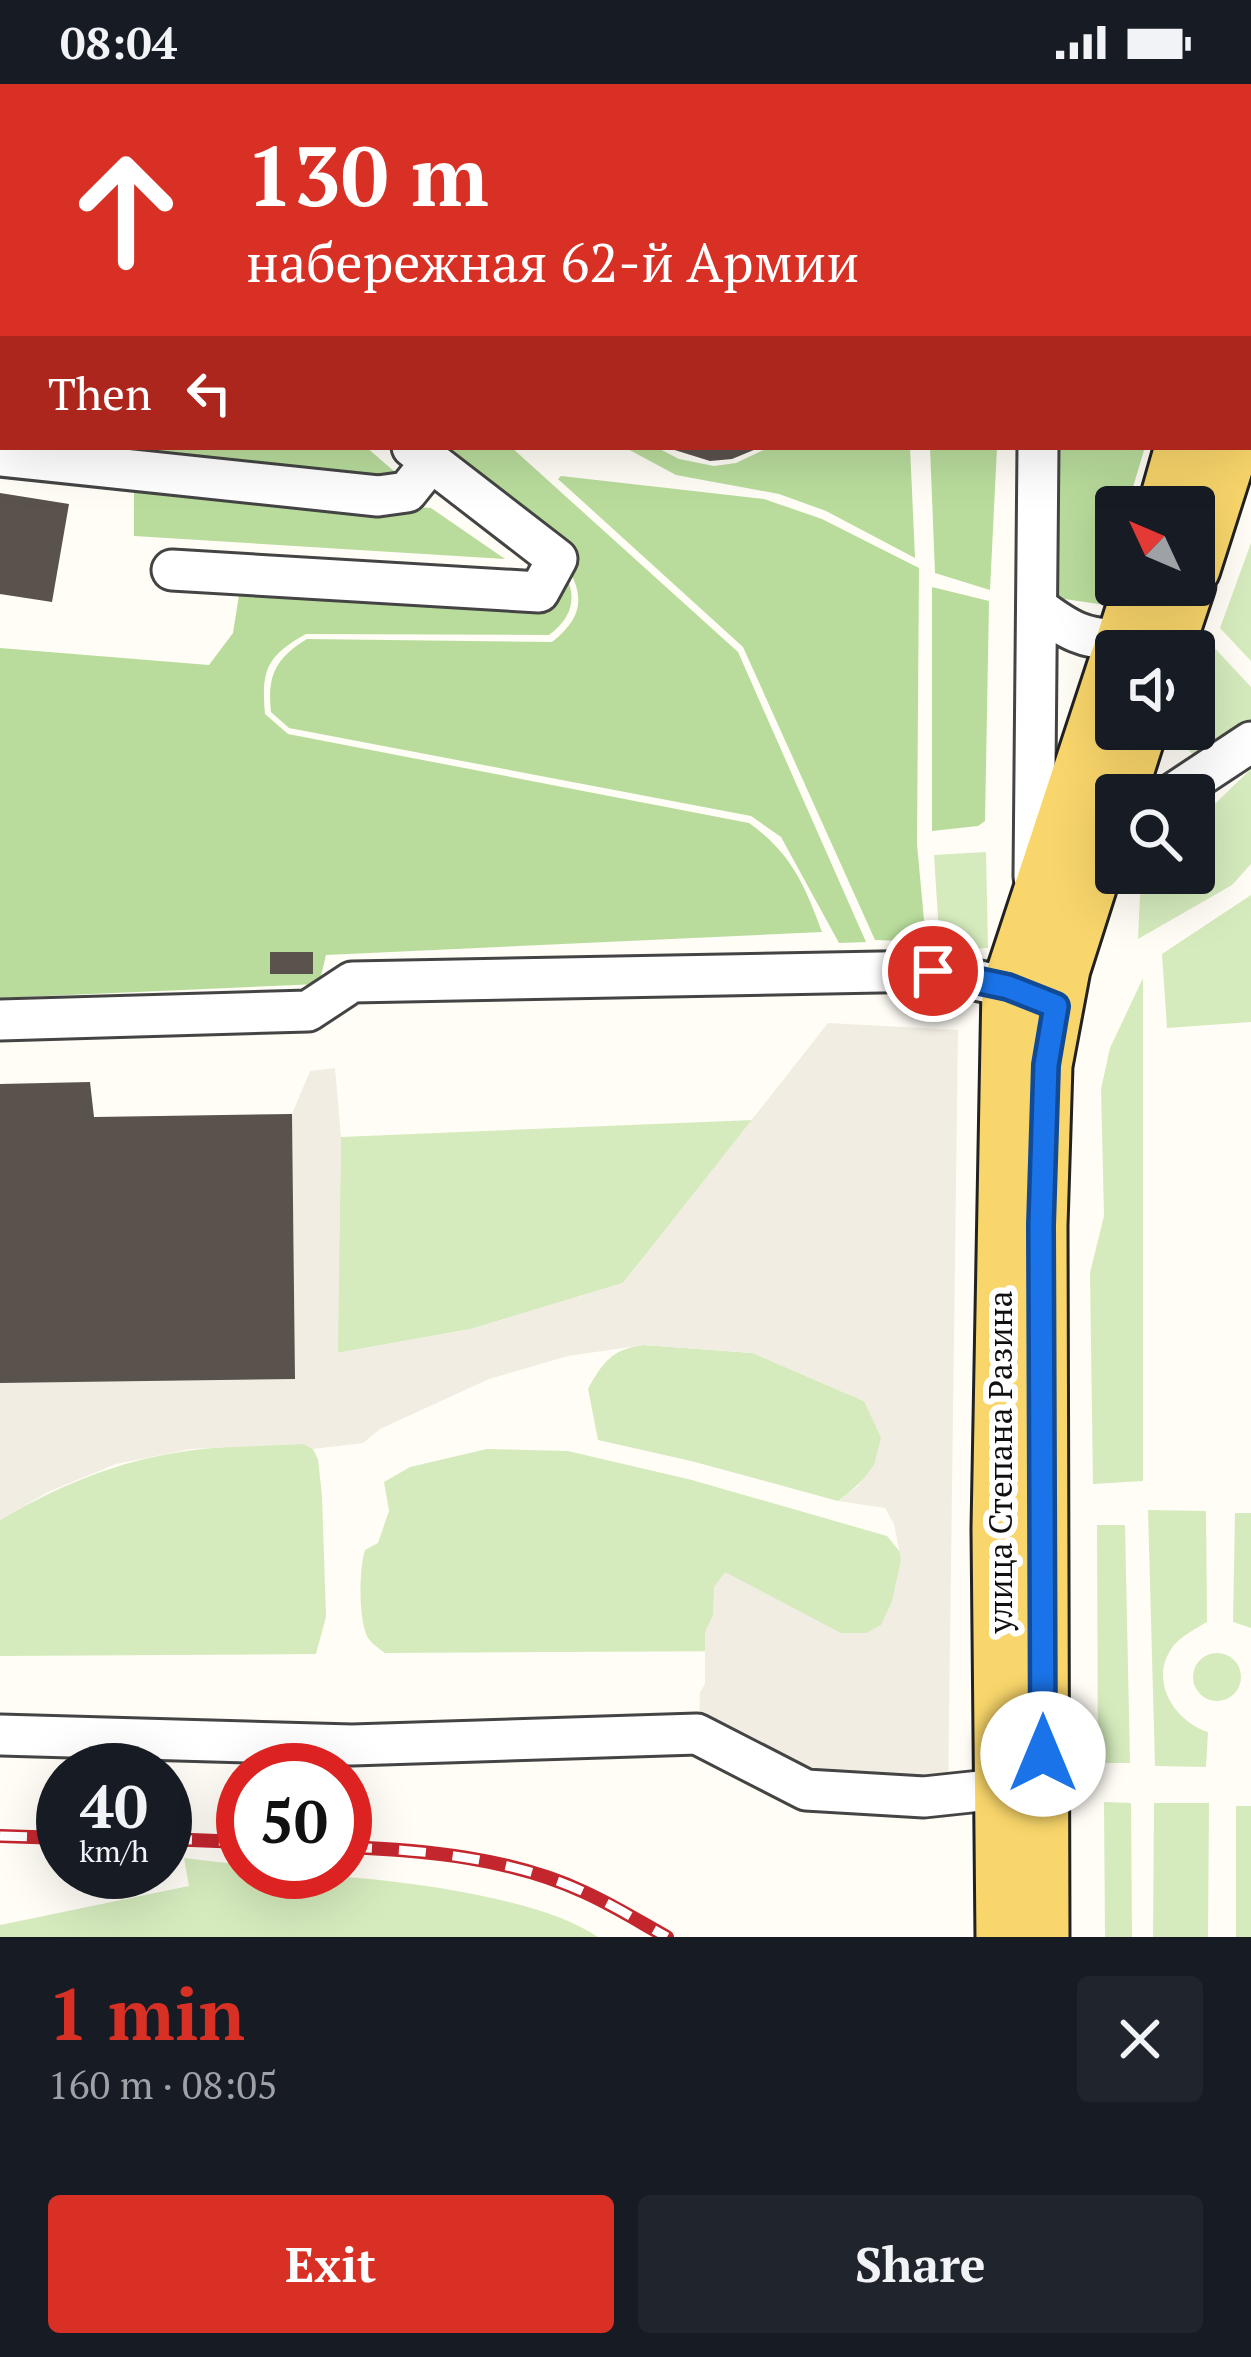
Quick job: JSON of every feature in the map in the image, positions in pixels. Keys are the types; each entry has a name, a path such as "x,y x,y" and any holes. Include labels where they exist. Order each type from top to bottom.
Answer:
{"main road":[{"path":"1170,486 1180,450"},
{"path":"1215,503 1232,450"},
{"path":"1149,630 1170,606"},
{"name":"улица Степана Разина","path":"1002,1937 998,1529 1008,987 1095,748"},
{"name":"улица Степана Разина","path":"1043,1937 1041,1225 1046,1065 1056,1006 1095,880"}],"street":[{"path":"1033,918 1038,450"},
{"path":"0,456 378,496 407,492 422,454 557,559 539,592 172,570"},
{"path":"1036,607 1067,630 1095,641"},
{"path":"1203,774 1251,742"},
{"path":"0,1020 308,1011 352,982 933,971 1008,987 1056,1006"},
{"path":"0,1735 352,1745 697,1734 806,1790 924,1797 999,1789"}],"green space":[{"path":"129,450 369,450 395,472 392,483"},
{"path":"423,450 514,450 738,652 866,942 839,943 781,837 751,816 289,728 271,712 276,669 307,639 552,642 571,622 578,602 561,556"},
{"path":"630,450 662,450 714,466 736,463 764,450 910,450 915,558 826,511 779,494 676,475"},
{"path":"930,450 997,450 990,590 935,573"},
{"path":"1047,450 1144,450 1133,486 1095,486 1095,604 1051,597"},
{"path":"558,479 764,499 822,519 919,568 917,844 926,942 875,940 743,647"},
{"path":"134,487 431,508 505,559 134,536"},
{"path":"1251,543 1251,661 1220,628"},
{"path":"559,564 571,602 565,619 549,635 306,634 269,665 265,714 288,734 749,823 795,871 822,932 326,955 319,984 0,998 0,648 209,665 233,633 239,595 259,580 541,595"},
{"path":"932,587 989,601 985,821 978,826 932,831"},
{"path":"1215,648 1251,687 1251,723 1215,748"},
{"path":"1251,769 1251,864 1232,885 1138,939 1140,894 1215,894 1215,804"},
{"path":"986,852 988,948 940,950 934,855"},
{"path":"1251,895 1251,1022 1167,1028 1162,954"},
{"path":"1143,978 1143,1481 1093,1484 1090,1273 1104,1216 1101,1089 1110,1048"},
{"path":"753,1120 623,1283 471,1329 337,1353 341,1137"},
{"path":"644,1345 753,1353 864,1401 880,1434 874,1466 838,1501 598,1440 588,1389 610,1358"},
{"path":"304,1444 318,1459 322,1496 326,1617 316,1654 0,1656 0,1520 76,1482 146,1459 219,1447"},
{"path":"487,1449 568,1451 692,1480 887,1536 905,1558 903,1631 758,1651 385,1653 366,1635 360,1590 365,1550 378,1543 389,1511 384,1482 410,1467"},
{"path":"1148,1510 1206,1511 1207,1622 1174,1645 1163,1671 1175,1709 1208,1732 1206,1767 1155,1766"},
{"path":"1235,1513 1251,1513 1251,1628 1233,1622"},
{"path":"1097,1525 1125,1525 1130,1763 1098,1763"},
{"path":"1217,1653 1234,1660 1241,1677 1234,1694 1217,1701 1200,1694 1193,1677 1200,1660"},
{"path":"1104,1802 1131,1803 1132,1937 1105,1937"},
{"path":"1154,1803 1209,1803 1208,1937 1153,1937"},
{"path":"1236,1806 1251,1806 1251,1937 1236,1937"},
{"path":"192,1859 216,1862 216,1899 372,1899 372,1880 525,1906 598,1937 0,1937 0,1925 126,1899 192,1899"}],"shaded area":[{"path":"828,1023 958,1030 948,1795 806,1790 699,1724 705,1632 713,1615 714,1587 725,1572 841,1633 866,1633 881,1625 901,1560 894,1524 885,1508 838,1501 874,1465 881,1438 864,1401 753,1353 644,1345 568,1356 489,1379 380,1429 363,1443 313,1449 304,1444 191,1449 116,1464 48,1492 0,1520 0,1383 295,1378 292,1114 310,1071 335,1068 341,1137 338,1353 471,1329 623,1283"}],"building":[{"path":"675,450 754,450 732,459 710,461"},
{"path":"0,493 69,504 52,602 0,594"},
{"path":"270,952 313,952 313,974 270,974"},
{"path":"90,1082 94,1117 292,1114 295,1379 0,1383 0,1084"}],"railway":[{"path":"0,1836 36,1837"},
{"path":"192,1840 216,1841"},
{"path":"372,1849 437,1854 527,1871 595,1897 667,1937"}],"route":[{"path":"933,971 1008,987 1056,1006 1046,1065 1041,1225 1043,1754"}]}
